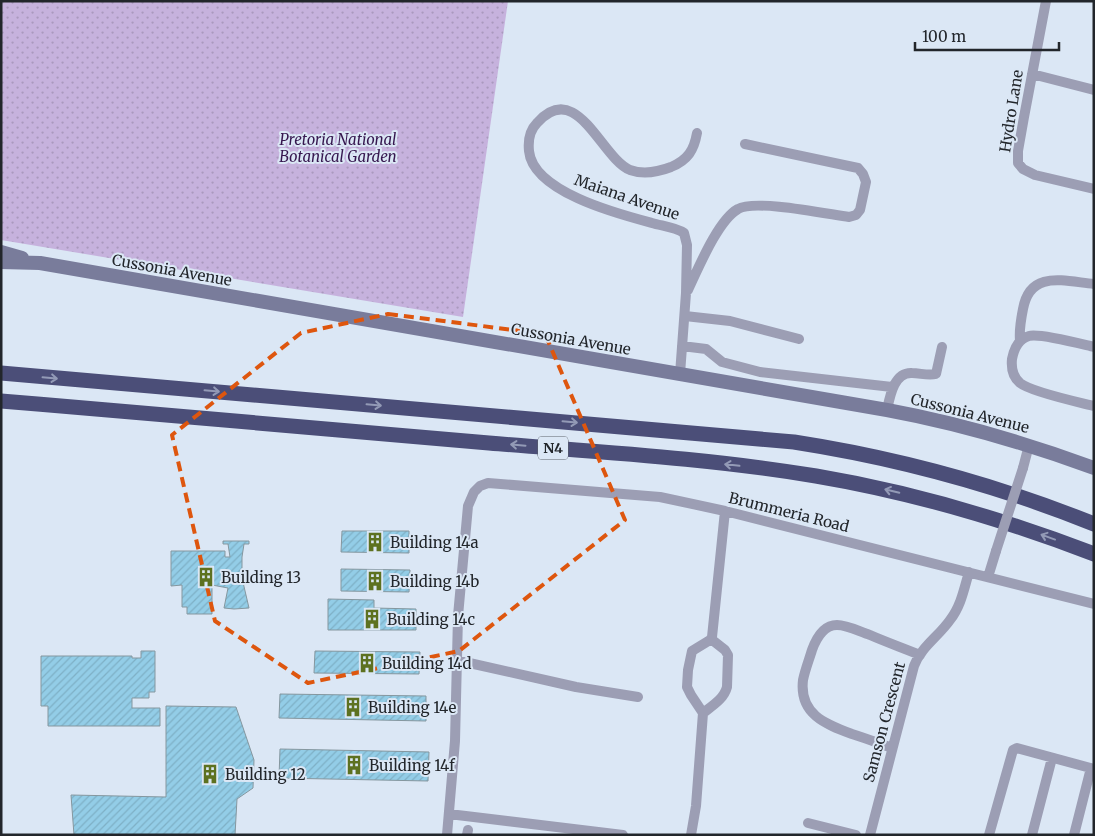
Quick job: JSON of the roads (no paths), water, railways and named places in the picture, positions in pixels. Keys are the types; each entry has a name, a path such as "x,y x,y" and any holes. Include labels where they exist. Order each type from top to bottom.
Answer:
{"highway":[{"name":"N4","path":"1,373 786,441 867,455 934,471 1032,500 1094,524"},
{"name":"N4","path":"1,401 615,454 818,476 924,499 993,518 1094,554"}],"main road":[{"name":"Cussonia Avenue","path":"1,252 38,263 936,419 1029,445 1094,468"},
{"name":"Cussonia Avenue","path":"1,262 38,263"}],"street":[{"name":"Hydro Lane","path":"1046,1 1018,151 1019,166 1035,175 1094,189"},
{"path":"1032,74 1094,90"},
{"name":"Maiana Avenue","path":"680,374 686,293 687,245 684,233 594,205 567,194 552,184 539,171 530,158 529,142 533,129 540,120 557,111 569,111 577,115 591,129 618,162 630,170 645,173 660,171 684,161 693,151 697,133"},
{"path":"686,293 704,256 725,220 738,208 755,205 849,216 856,215 860,210 866,182 858,168 746,144"},
{"path":"1094,284 1044,281 1032,288 1027,293 1024,303 1020,340 1015,349 1012,365 1014,376 1019,382 1033,389 1094,406"},
{"path":"685,316 730,321 799,339"},
{"path":"1020,340 1034,336 1094,347"},
{"path":"682,346 706,349 722,362 760,372 892,387"},
{"path":"887,410 892,387 905,373 936,374 942,347"},
{"path":"988,577 1029,445"},
{"name":"Brummeria Road","path":"456,660 468,506 474,492 480,486 488,483 660,497 725,511 1094,604"},
{"path":"711,639 725,511"},
{"name":"Samson Crescent","path":"870,835 914,666 920,655 955,614 968,572"},
{"path":"892,748 829,726 819,720 808,708 805,700 803,682 806,669 814,643 826,628 836,625 848,627 920,655"},
{"path":"703,713 722,698 727,688 728,655 725,650 711,639"},
{"path":"691,835 696,806 703,713 688,691 688,670 692,651 711,639"},
{"path":"447,835 455,733 456,660 576,687 638,697"},
{"path":"989,835 1013,750 1017,748 1092,769 1074,835"},
{"path":"1032,835 1052,758"},
{"path":"449,814 622,835"},
{"path":"808,824 856,835"}],"place":[{"name":"Building 14a","path":"375,542"},
{"name":"Building 13","path":"206,577"},
{"name":"Building 14b","path":"375,581"},
{"name":"Building 14c","path":"372,619"},
{"name":"Building 14d","path":"367,663"},
{"name":"Building 14e","path":"353,707"},
{"name":"Building 14f","path":"354,765"},
{"name":"Building 12","path":"210,774"}],"park label":[{"name":"Pretoria National Botanical Garden","path":"338,148"}]}
